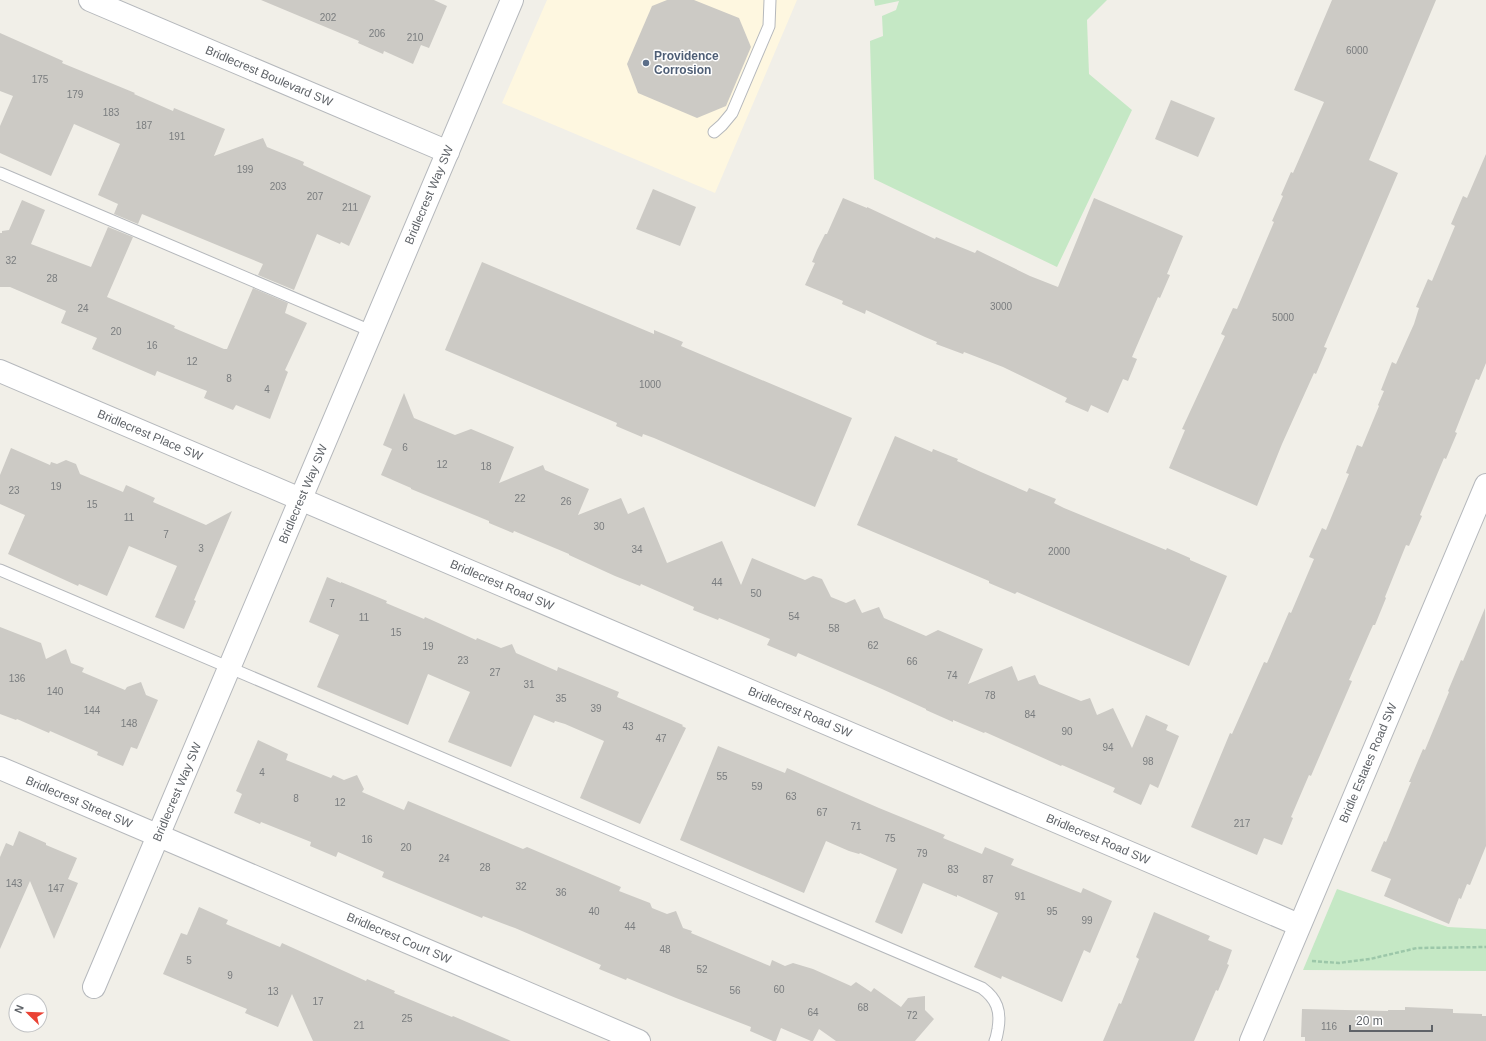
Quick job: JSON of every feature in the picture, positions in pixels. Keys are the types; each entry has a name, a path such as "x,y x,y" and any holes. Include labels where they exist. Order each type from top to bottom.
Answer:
{"street":[{"name":"Bridlecrest Boulevard SW","path":"90,0 448,152"},
{"name":"Bridlecrest Way SW","path":"94,987 512,0"},
{"name":"Bridlecrest Place SW","path":"0,371 300,499"},
{"name":"Bridle Estates Road SW","path":"1250,1041 1486,485"},
{"name":"Bridlecrest Road SW","path":"300,499 1299,925"},
{"name":"Bridlecrest Street SW","path":"0,768 158,836"},
{"name":"Bridlecrest Court SW","path":"158,836 639,1041"}],"lane":[{"path":"714,132 732,113 769,26 770,0"},
{"path":"0,173 371,331"},
{"path":"0,570 982,988 990,994 1000,1012 995,1041"}],"path":[{"path":"1287,954 1315,962 1339,963 1370,959 1417,948 1486,947"}],"shaded area":[{"path":"547,0 797,0 715,193 502,103"}],"green space":[{"path":"874,0 1107,0 1087,20 1089,74 1132,110 1057,267 874,179 870,41 883,36 882,16 896,10 899,1 875,6"},
{"path":"1337,889 1448,927 1486,929 1486,971 1303,970"}],"building":[{"path":"261,0 434,0 447,6 429,48 421,45 413,64 384,51 383,54 358,43 359,41"},
{"path":"667,0 694,0 739,18 751,47 726,106 697,118 638,93 627,64 652,6"},
{"path":"1332,0 1436,0 1369,160 1398,173 1324,347 1327,348 1316,374 1314,373 1282,444 1257,506 1169,468 1185,430 1182,429 1225,336 1221,334 1233,308 1237,309 1274,222 1272,221 1283,196 1281,195 1291,172 1293,173 1324,102 1294,90"},
{"path":"0,33 63,61 62,63 135,93 134,94 173,111 174,108 225,129 214,156 263,138 267,147 304,162 303,165 371,196 349,246 341,242 340,244 317,234 294,290 258,275 263,264 142,214 138,224 114,214 118,204 98,195 120,144 74,124 51,176 0,153 0,126 13,96 0,91"},
{"path":"1171,100 1215,118 1198,157 1155,139"},
{"path":"1486,154 1486,363 1479,380 1476,379 1455,432 1457,433 1446,459 1444,458 1420,515 1422,516 1409,546 1406,545 1375,625 1373,625 1349,680 1352,681 1311,776 1309,775 1291,817 1293,818 1282,845 1264,838 1257,855 1191,827 1230,733 1232,734 1264,662 1267,663 1289,612 1291,613 1314,559 1309,557 1322,528 1326,530 1349,474 1346,473 1357,445 1362,447 1379,406 1378,405 1384,391 1381,390 1392,362 1396,364 1414,324 1419,308 1416,307 1428,279 1432,281 1455,226 1451,224 1463,196 1467,198"},
{"path":"653,189 696,207 680,246 636,229"},
{"path":"843,198 867,207 935,239 936,237 975,253 977,250 1030,276 1058,287 1094,198 1183,236 1167,274 1170,275 1160,298 1158,297 1132,357 1137,359 1128,381 1123,379 1108,413 1091,405 1088,412 1065,402 1067,398 1003,367 964,352 963,354 936,344 937,342 866,310 865,314 842,304 843,301 805,285 815,263 812,262 817,250 825,234 827,234"},
{"path":"22,200 45,210 31,244 91,267 108,227 133,237 107,297 224,349 227,349 253,288 288,303 285,313 307,323 285,370 288,372 270,419 236,405 233,410 204,398 207,391 157,371 155,376 92,349 97,338 61,323 66,311 10,287 0,287 0,233 2,233 2,231 9,230"},
{"path":"482,262 654,334 654,330 683,342 681,346 852,418 815,507 654,438 643,434 642,437 616,426 617,423 445,350"},
{"path":"404,393 414,418 455,435 471,429 514,447 499,483 543,465 545,470 589,489 578,515 621,498 628,514 644,507 667,563 722,541 741,585 752,558 805,580 813,576 822,579 831,597 846,603 855,599 862,613 879,607 884,618 926,636 938,630 983,649 968,684 1012,666 1018,681 1035,675 1039,684 1081,701 1090,698 1097,715 1113,708 1132,748 1146,715 1168,725 1166,730 1179,736 1158,788 1150,784 1141,805 1113,792 1115,788 985,732 984,733 953,720 953,722 882,689 798,653 796,657 767,645 770,639 719,618 718,620 693,610 694,607 641,584 640,586 615,576 569,554 514,531 513,533 489,523 489,521 381,475 392,449 383,445"},
{"path":"895,436 932,452 933,449 958,459 957,461 1027,492 1029,488 1056,499 1054,503 1064,508 1166,550 1167,548 1227,576 1189,666 1017,592 1015,594 989,583 989,581 857,525"},
{"path":"11,448 50,465 51,462 57,464 66,460 76,464 80,474 123,492 126,485 155,498 153,502 206,525 232,511 194,600 196,601 184,629 155,617 177,566 129,546 107,596 79,584 78,586 8,554 25,515 0,504 0,475"},
{"path":"327,577 387,601 386,603 424,619 425,617 476,640 477,638 501,648 512,644 516,653 557,671 558,667 619,692 617,697 683,725 682,726 686,728 640,824 580,798 604,741 565,724 555,721 554,723 534,715 511,767 448,742 470,692 428,674 408,725 317,687 339,635 309,622"},
{"path":"1485,608 1486,846 1470,885 1467,884 1461,899 1459,898 1449,924 1384,896 1391,879 1371,871 1384,841 1386,842 1411,782 1409,782 1423,749 1425,750 1461,660 1463,661"},
{"path":"0,627 41,643 46,659 66,649 71,663 84,668 82,672 125,690 127,687 141,682 146,695 158,700 137,749 131,747 123,766 97,755 98,752 50,731 49,733 17,719 16,720 0,714"},
{"path":"258,740 288,754 286,760 331,778 333,775 344,780 357,775 364,789 362,792 404,810 408,801 523,849 527,847 621,887 619,891 650,903 652,908 667,914 676,911 683,928 692,931 691,933 770,966 772,960 785,966 793,963 813,969 851,986 856,982 871,992 874,988 901,1007 908,998 925,996 925,1010 934,1019 915,1041 836,1041 819,1029 813,1041 811,1041 781,1028 776,1041 773,1041 750,1031 751,1027 627,978 626,980 599,969 601,965 515,928 483,916 482,918 382,877 384,872 338,852 336,857 310,846 311,842 234,813 242,794 236,791"},
{"path":"718,746 785,773 787,768 945,835 943,838 982,854 985,847 1014,859 1011,865 1081,893 1083,888 1112,901 1090,953 1084,950 1062,1002 1002,976 1001,979 974,967 998,913 957,895 957,897 923,883 902,934 875,922 897,869 860,853 849,851 826,841 804,893 680,840"},
{"path":"19,831 46,843 46,845 77,858 68,879 78,883 54,939 30,881 0,949 0,857 6,843 13,846"},
{"path":"199,907 228,920 226,924 280,947 282,943 366,981 367,979 395,991 394,993 511,1041 313,1041 292,994 278,1027 245,1013 247,1009 163,974 181,933 187,935"},
{"path":"1154,912 1210,936 1208,940 1232,950 1227,964 1229,965 1218,991 1216,990 1194,1041 1103,1041 1119,1003 1121,1004 1139,959 1136,957"},
{"path":"1405,1007 1453,1009 1453,1013 1482,1014 1482,1016 1486,1016 1486,1041 1305,1041 1305,1037 1301,1037 1302,1009 1388,1011 1405,1010"}],"place":[{"name":"Providence Corrosion","path":"646,63"}]}
